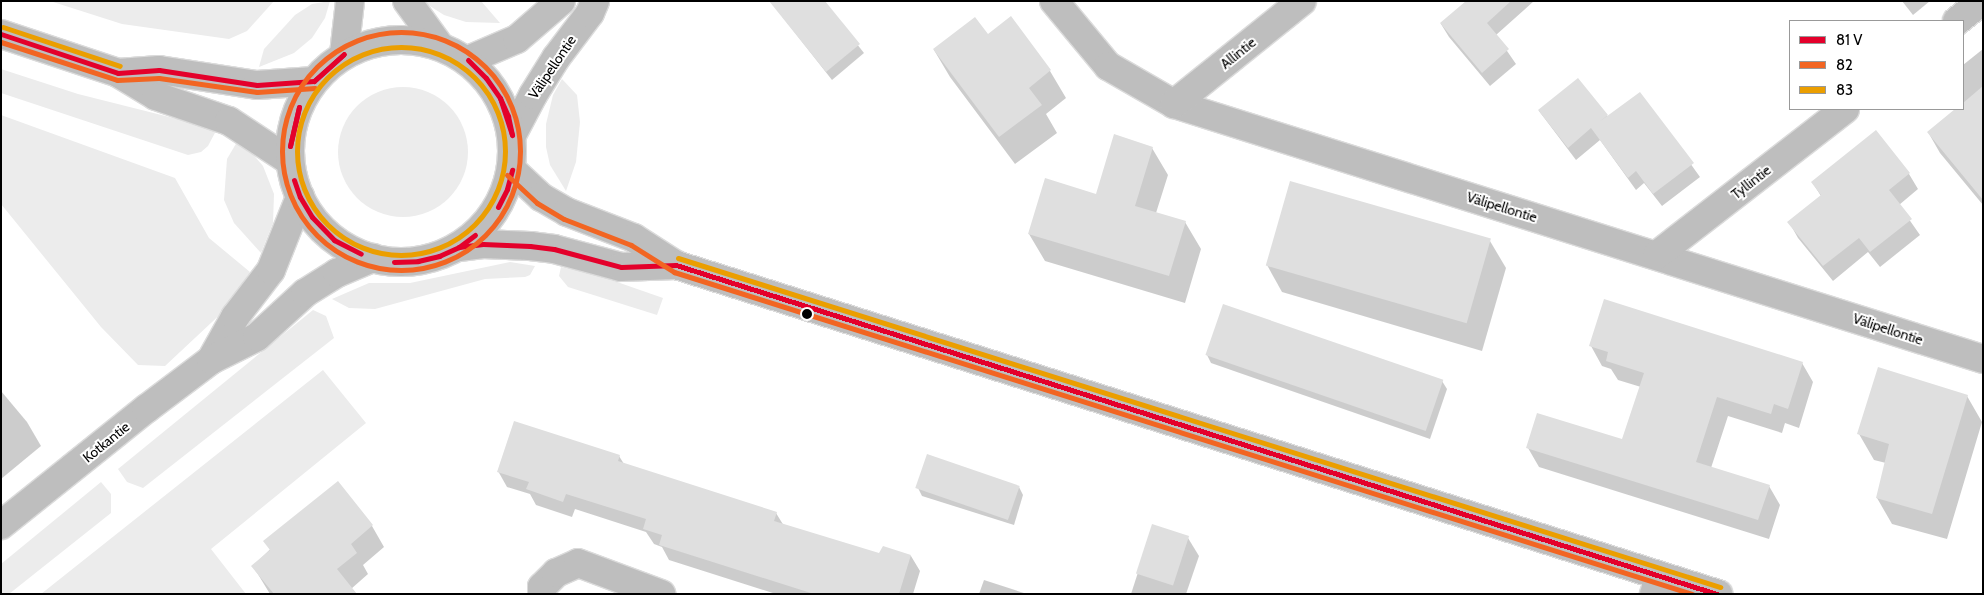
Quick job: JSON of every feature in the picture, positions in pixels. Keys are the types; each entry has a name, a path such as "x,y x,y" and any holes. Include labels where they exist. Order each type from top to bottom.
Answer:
{"main road":[{"path":"344,54 350,1"},
{"path":"407,1 439,45"},
{"path":"468,60 517,39 561,1"},
{"name":"Välipellontie","path":"512,135 532,94 556,58 590,14 595,1"},
{"name":"Välipellontie","path":"1054,1 1108,66 1174,104 1983,359"},
{"name":"Allintie","path":"1174,104 1302,1"},
{"path":"1958,20 1982,1"},
{"path":"1,34 118,73 156,96 229,121 290,161"},
{"path":"395,40 411,40 439,45 468,60 486,78 500,98 512,135 512,170 507,189 498,207 475,235 459,247 439,256 418,261 394,262 360,254 334,240 312,217 300,198 290,161 292,130 296,114 305,93 314,81 344,54 366,45 395,40"},
{"path":"118,73 159,70 257,85 314,81"},
{"name":"Tyllintie","path":"1657,255 1843,110"},
{"path":"512,170 542,197 567,212 634,238 676,265 1657,585 1718,594"},
{"name":"Kotkantie","path":"211,360 235,317 271,270 300,198"},
{"path":"459,247 483,244 530,246 554,249 621,267 676,265"},
{"name":"Kotkantie","path":"1,525 146,409 211,360 257,337 313,288 337,273 373,258"},
{"path":"542,594 542,587 556,573 578,563 661,594"}],"shaded area":[{"path":"50,1 274,1 247,31 229,39 122,24"},
{"path":"330,1 325,18 312,38 294,53 259,67 264,49 295,15 312,4"},
{"path":"422,1 481,1 500,23 466,22 444,15"},
{"path":"1,69 78,94 217,129 208,146 201,152 188,155 1,93"},
{"path":"562,79 577,95 580,122 576,162 566,191 550,165 546,147 546,124 553,95"},
{"path":"403,87 428,92 449,106 463,127 468,152 463,177 449,198 428,212 403,217 378,212 357,198 343,177 338,152 343,127 357,106 378,92"},
{"path":"1,115 175,178 209,238 250,272 227,308 165,366 138,365 101,327 1,204"},
{"path":"237,142 251,152 263,166 274,194 273,223 261,253 234,223 224,200 227,159"},
{"path":"510,262 535,266 530,275 525,277 485,279 375,309 349,308 332,299 369,283 410,283"},
{"path":"561,267 597,275 663,298 657,315 568,287 559,276"},
{"path":"313,310 326,316 334,338 143,488 127,482 118,469"},
{"path":"323,370 366,423 211,549 246,594 41,594"},
{"path":"101,482 111,494 111,513 9,594 1,594 1,564"}],"building":[{"path":"769,1 825,1 860,44 826,72"},
{"path":"1466,1 1511,1 1487,23 1509,49 1482,73 1440,23"},
{"path":"1011,16 1051,70 1029,88 1042,105 999,137 933,49 975,17 988,34"},
{"path":"1578,78 1608,115 1599,122 1640,92 1694,163 1653,194 1636,171 1628,178 1591,128 1568,148 1538,110"},
{"path":"1983,86 1983,200 1927,132 1954,110 1964,110 1964,102"},
{"path":"1876,130 1910,173 1889,190 1912,219 1870,252 1859,238 1823,266 1787,222 1821,195 1811,182"},
{"path":"1114,134 1153,147 1135,206 1186,221 1169,276 1028,234 1045,178 1096,194"},
{"path":"1290,181 1491,239 1467,323 1266,266"},
{"path":"1604,299 1803,362 1788,409 1774,404 1771,414 1717,397 1696,462 1770,485 1758,520 1526,448 1537,413 1622,439 1644,373 1606,361 1608,352 1589,346"},
{"path":"1223,304 1443,380 1426,431 1205,355"},
{"path":"1878,367 1968,395 1932,514 1876,498 1889,444 1857,434"},
{"path":"514,421 620,455 618,461 777,512 774,521 879,553 883,546 911,555 899,594 814,594 659,545 662,535 643,529 646,519 566,494 563,502 526,489 529,482 497,472"},
{"path":"927,454 1020,486 1008,520 915,488"},
{"path":"338,481 373,525 351,544 357,553 337,569 357,594 274,594 251,566 270,550 263,541"},
{"path":"1152,524 1189,536 1173,586 1136,573"}],"transit line":[{"name":"83","path":"3,27 120,66"},
{"name":"82","path":"401,32 424,34 446,41 467,52 485,67 500,85 511,106 518,128 520,151 518,174 511,196 500,217 485,235 467,250 446,261 424,268 401,270 378,268 356,261 335,250 317,235 302,217 291,196 284,174 282,151 284,128 291,106 302,85 317,67 335,52 356,41 378,34 401,32"},
{"path":"1,34 118,73 159,70 257,85 314,81"},
{"name":"82","path":"1,42 117,80 159,78 257,92 315,88"},
{"name":"83","path":"401,47 421,49 450,59 467,71 481,85 497,111 503,131 505,151 503,171 493,200 481,217 467,231 441,247 421,253 401,255 381,253 352,243 335,231 321,217 305,191 299,171 297,151 299,131 309,102 321,85 335,71 361,55 381,49 401,47"},
{"path":"314,81 344,54"},
{"path":"314,81 344,54"},
{"path":"468,60 486,78 500,98"},
{"path":"500,98 508,116 512,135"},
{"path":"500,98 512,135"},
{"path":"290,146 299,107"},
{"path":"290,146 299,107"},
{"path":"498,207 507,189 512,170"},
{"name":"82","path":"507,175 537,203 564,219 631,245 674,272 1692,594"},
{"path":"294,180 300,197 312,217 334,240 361,254"},
{"path":"394,262 418,261 439,256 459,247 475,235"},
{"path":"459,247 483,244 530,246 554,249 621,267 676,265 1717,594"},
{"name":"83","path":"678,258 1720,587"}]}
